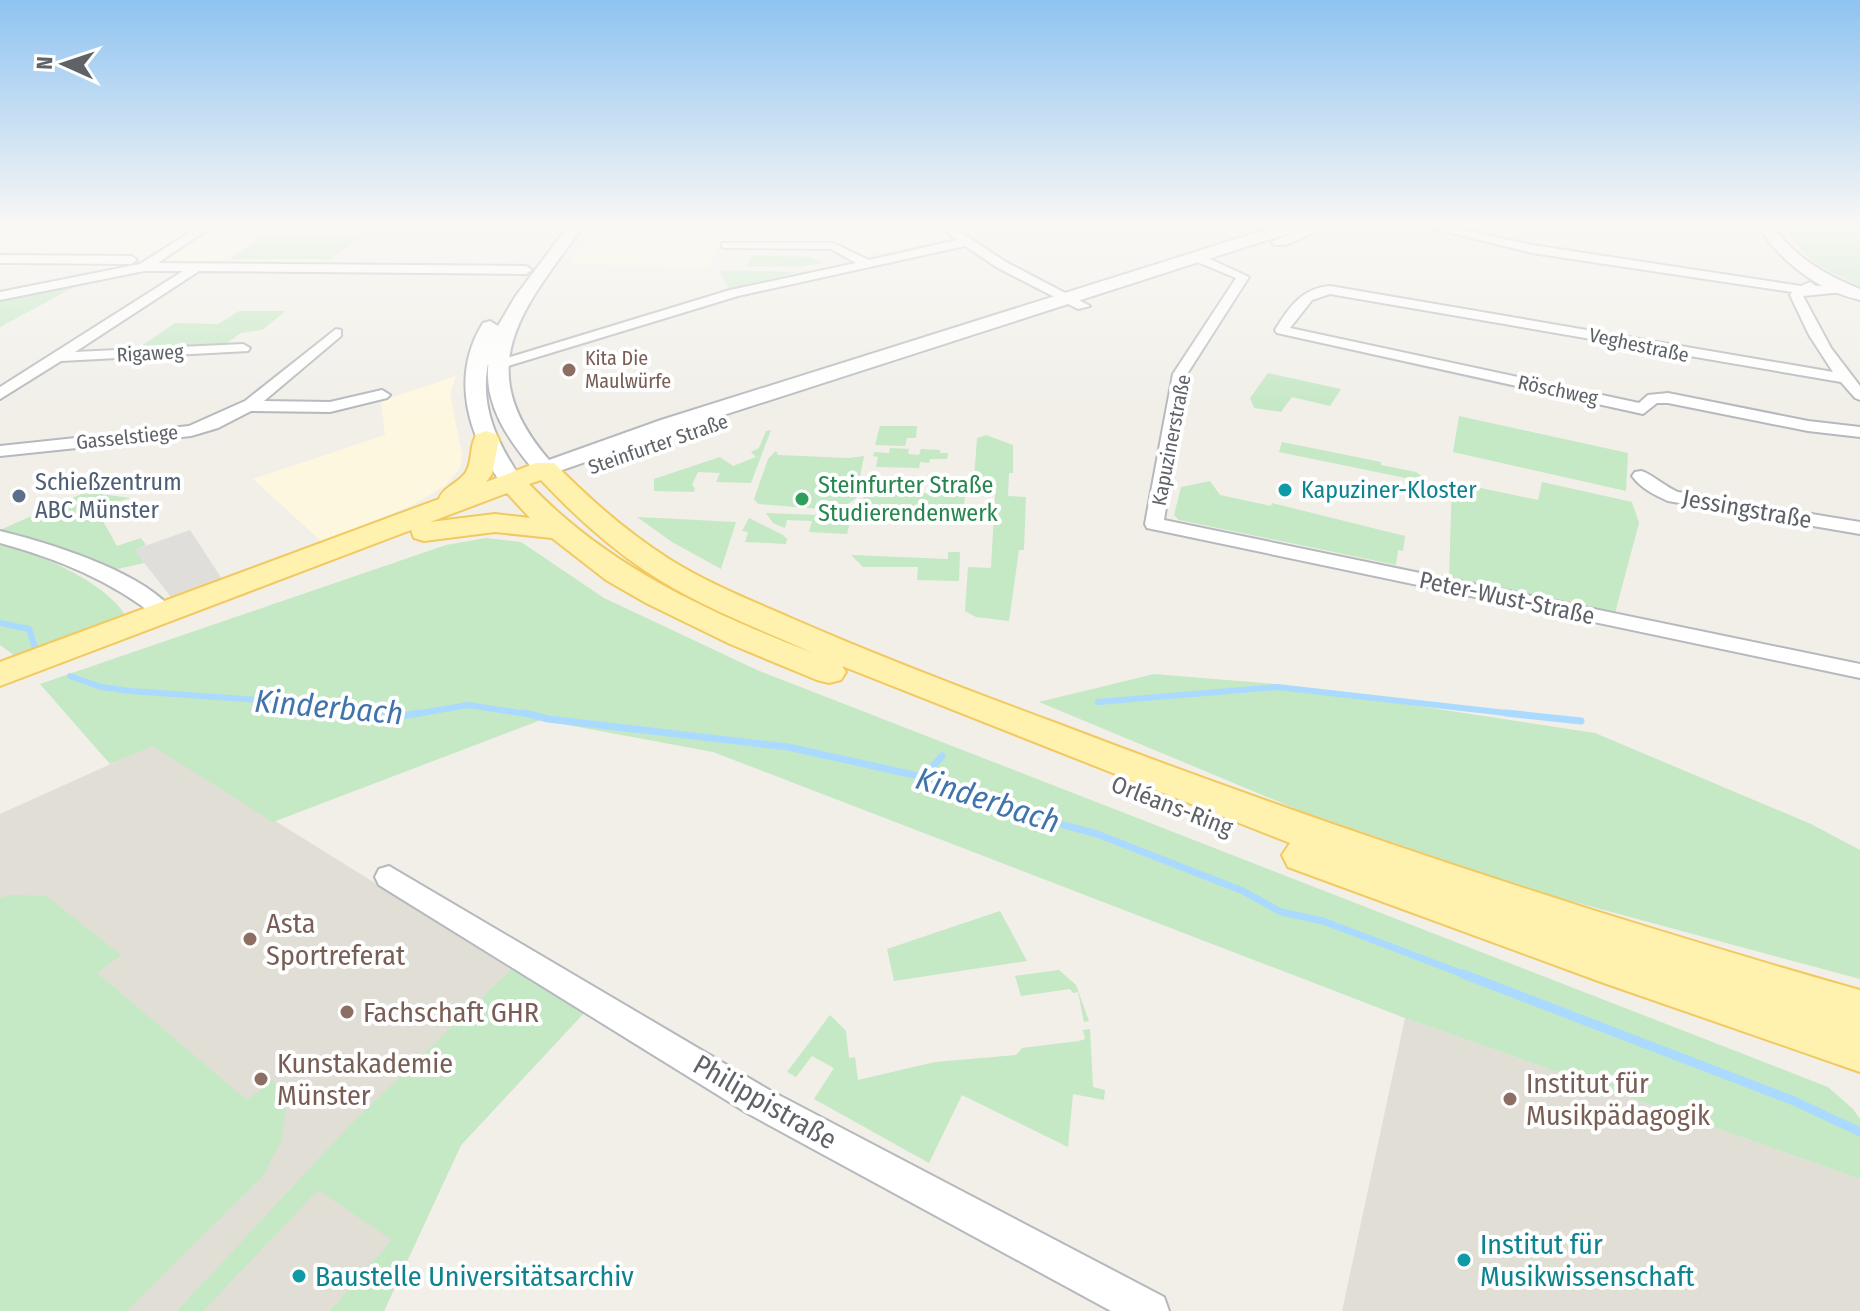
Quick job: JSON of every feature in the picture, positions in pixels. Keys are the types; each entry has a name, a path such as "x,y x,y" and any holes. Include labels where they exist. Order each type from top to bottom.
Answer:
{"main road":[{"path":"515,286 497,313 488,359 501,402 520,436 533,481"},
{"path":"422,524 475,479 480,471 486,439 474,400 474,379 533,286"},
{"name":"Steinfurter Straße","path":"0,675 165,613 422,524 639,435 1127,286"},
{"name":"Steinfurter Straße","path":"533,481 1076,302"},
{"path":"520,436 572,444 639,435"},
{"path":"486,439 533,481"},
{"name":"Orléans-Ring","path":"533,481 556,530 638,588 729,632 1152,799 1367,879 1860,1049"},
{"name":"Orléans-Ring","path":"533,481 591,513 662,568 787,629 921,685 1198,792 1428,875 1661,952 1860,1012"},
{"path":"422,524 495,523 556,530"},
{"name":"Steinfurter Straße","path":"0,686 269,591 422,524"}],"street":[{"path":"0,296 45,286"},
{"name":"Rigaweg","path":"0,394 167,286"},
{"path":"488,359 520,359 765,286"},
{"path":"1047,286 1076,302"},
{"name":"Kapuzinerstraße","path":"1154,524 1180,374 1237,286"},
{"path":"1783,286 1800,293 1845,289"},
{"name":"Veghestraße","path":"1298,306 1317,290 1330,290 1466,310 1704,358 1842,375 1860,371"},
{"path":"1800,293 1815,336 1860,395"},
{"name":"Röschweg","path":"1298,306 1282,330 1643,409 1653,398 1668,398 1808,426 1860,432"},
{"name":"Gasselstiege","path":"0,451 191,431 219,423 249,406 336,333"},
{"name":"Rigaweg","path":"57,357 243,348"},
{"name":"Gasselstiege","path":"249,406 330,407 382,395"},
{"name":"Jessingstraße","path":"1641,476 1653,488 1674,497 1860,528"},
{"name":"Peter-Wust-Straße","path":"1154,524 1860,671"},
{"path":"0,537 81,561 105,572 165,613"},
{"name":"Philippistraße","path":"389,877 759,1102 1150,1311"}],"shaded area":[{"path":"456,376 450,395 462,455 460,468 445,486 411,506 322,542 253,479 385,435 381,401"},
{"path":"190,530 222,579 171,597 134,550"},
{"name":"Kunstakademie Münster","path":"153,745 584,1013 461,1145 384,1311 0,1311 0,814"},
{"name":"Institut für Musikpädagogik","path":"1405,1018 1860,1179 1860,1311 1342,1311"}],"green space":[{"path":"56,286 76,286 0,327 0,297"},
{"path":"239,311 286,311 262,330 241,333 226,344 140,347 175,323 218,324"},
{"path":"1268,373 1341,389 1330,406 1292,397 1281,412 1254,408 1250,398"},
{"path":"1459,416 1628,453 1626,491 1453,452"},
{"path":"880,426 917,426 916,438 907,438 905,446 875,445"},
{"path":"771,430 751,483 716,482 720,473 698,472 692,485 694,492 654,491 654,479 720,457 733,466 756,457 751,452 759,448 766,431"},
{"path":"986,435 1013,445 1013,473 1009,473 1008,496 1026,497 1024,550 1019,550 1009,621 976,617 965,611 968,567 991,568 995,494 973,493 977,438"},
{"path":"1282,442 1381,462 1381,465 1416,472 1430,483 1279,452"},
{"path":"890,448 909,449 908,454 919,455 921,449 948,453 947,459 920,462 919,468 876,467 878,457 873,456 874,452 889,453"},
{"path":"776,451 778,455 864,456 856,498 843,508 832,510 758,504 754,499 768,459"},
{"path":"1210,481 1220,495 1271,506 1272,503 1405,536 1403,551 1398,550 1396,565 1179,520 1174,515 1181,487"},
{"path":"1452,482 1538,500 1542,482 1632,502 1639,523 1615,613 1449,579"},
{"path":"86,492 130,498 112,504 99,514 117,546 141,538 146,545 135,550 144,563 105,572 0,537 0,530"},
{"path":"865,492 965,494 964,509 862,505"},
{"path":"766,513 842,516 850,522 847,534 809,532 812,521 787,520 785,528 773,523"},
{"path":"637,517 736,522 721,569 672,542"},
{"path":"749,518 783,535 787,539 786,544 745,542 748,532 742,531"},
{"path":"486,538 521,542 604,598 757,670 1828,1087 1860,1119 1860,1179 1405,1018 713,752 541,720 273,822 153,746 110,764 40,684 446,545"},
{"path":"0,543 51,561 87,580 103,591 125,615 15,656 0,645"},
{"path":"948,552 960,552 959,581 917,580 918,567 863,567 851,555 948,559"},
{"path":"1154,674 1274,684 1595,733 1811,824 1860,850 1860,979 1541,893 1301,811 1039,702"},
{"path":"12,895 46,896 121,955 97,973 247,1100 273,1080 286,1107 281,1142 262,1177 127,1311 0,1311 0,898"},
{"path":"1000,911 1027,961 894,981 887,949"},
{"path":"512,969 584,1013 461,1145 384,1311 330,1311 392,1240 318,1190 203,1311 177,1311 349,1126"},
{"path":"1059,970 1076,985 1089,1021 1084,1022 1078,992 1073,993 1070,989 1021,996 1015,976"},
{"path":"830,1015 846,1031 849,1058 855,1057 858,1080 935,1062 1016,1055 1022,1048 1085,1039 1083,1030 1090,1029 1093,1087 1105,1090 1104,1100 1073,1094 1068,1147 962,1095 929,1163 814,1099 834,1068 812,1056 796,1077 787,1072"}],"waterway":[{"name":"Kinderbach","path":"0,623 29,629 35,648"},
{"name":"Kinderbach","path":"70,676 101,687 130,691 359,707 383,714"},
{"path":"1098,702 1277,687 1512,714"},
{"name":"Kinderbach","path":"410,715 468,705 532,715"},
{"name":"Kinderbach","path":"377,713 383,714"},
{"name":"Kinderbach","path":"383,714 400,716 419,713"},
{"name":"Kinderbach","path":"525,713 532,715"},
{"path":"1506,713 1512,714"},
{"name":"Kinderbach","path":"383,714 387,715"},
{"path":"1512,714 1581,721"},
{"path":"1512,714 1524,715"},
{"name":"Kinderbach","path":"532,715 788,747 923,777"},
{"path":"923,777 942,756"},
{"name":"Kinderbach","path":"923,777 986,804 1097,834 1243,891 1281,912 1323,921 1468,976"},
{"name":"Kinderbach","path":"1463,974 1794,1101 1860,1132"}],"place":[{"name":"Kita Die Maulwürfe","path":"569,370"},
{"name":"Kapuziner-Kloster","path":"1285,490"},
{"name":"Schießzentrum ABC Münster","path":"19,496"},
{"name":"Steinfurter Straße Studierendenwerk","path":"802,499"},
{"name":"Asta Sportreferat","path":"250,939"},
{"name":"Fachschaft GHR","path":"347,1012"},
{"name":"Kunstakademie Münster","path":"261,1079"},
{"name":"Institut für Musikpädagogik","path":"1510,1099"},
{"name":"Institut für Musikwissenschaft","path":"1464,1260"},
{"name":"Baustelle Universitätsarchiv","path":"299,1276"}]}
